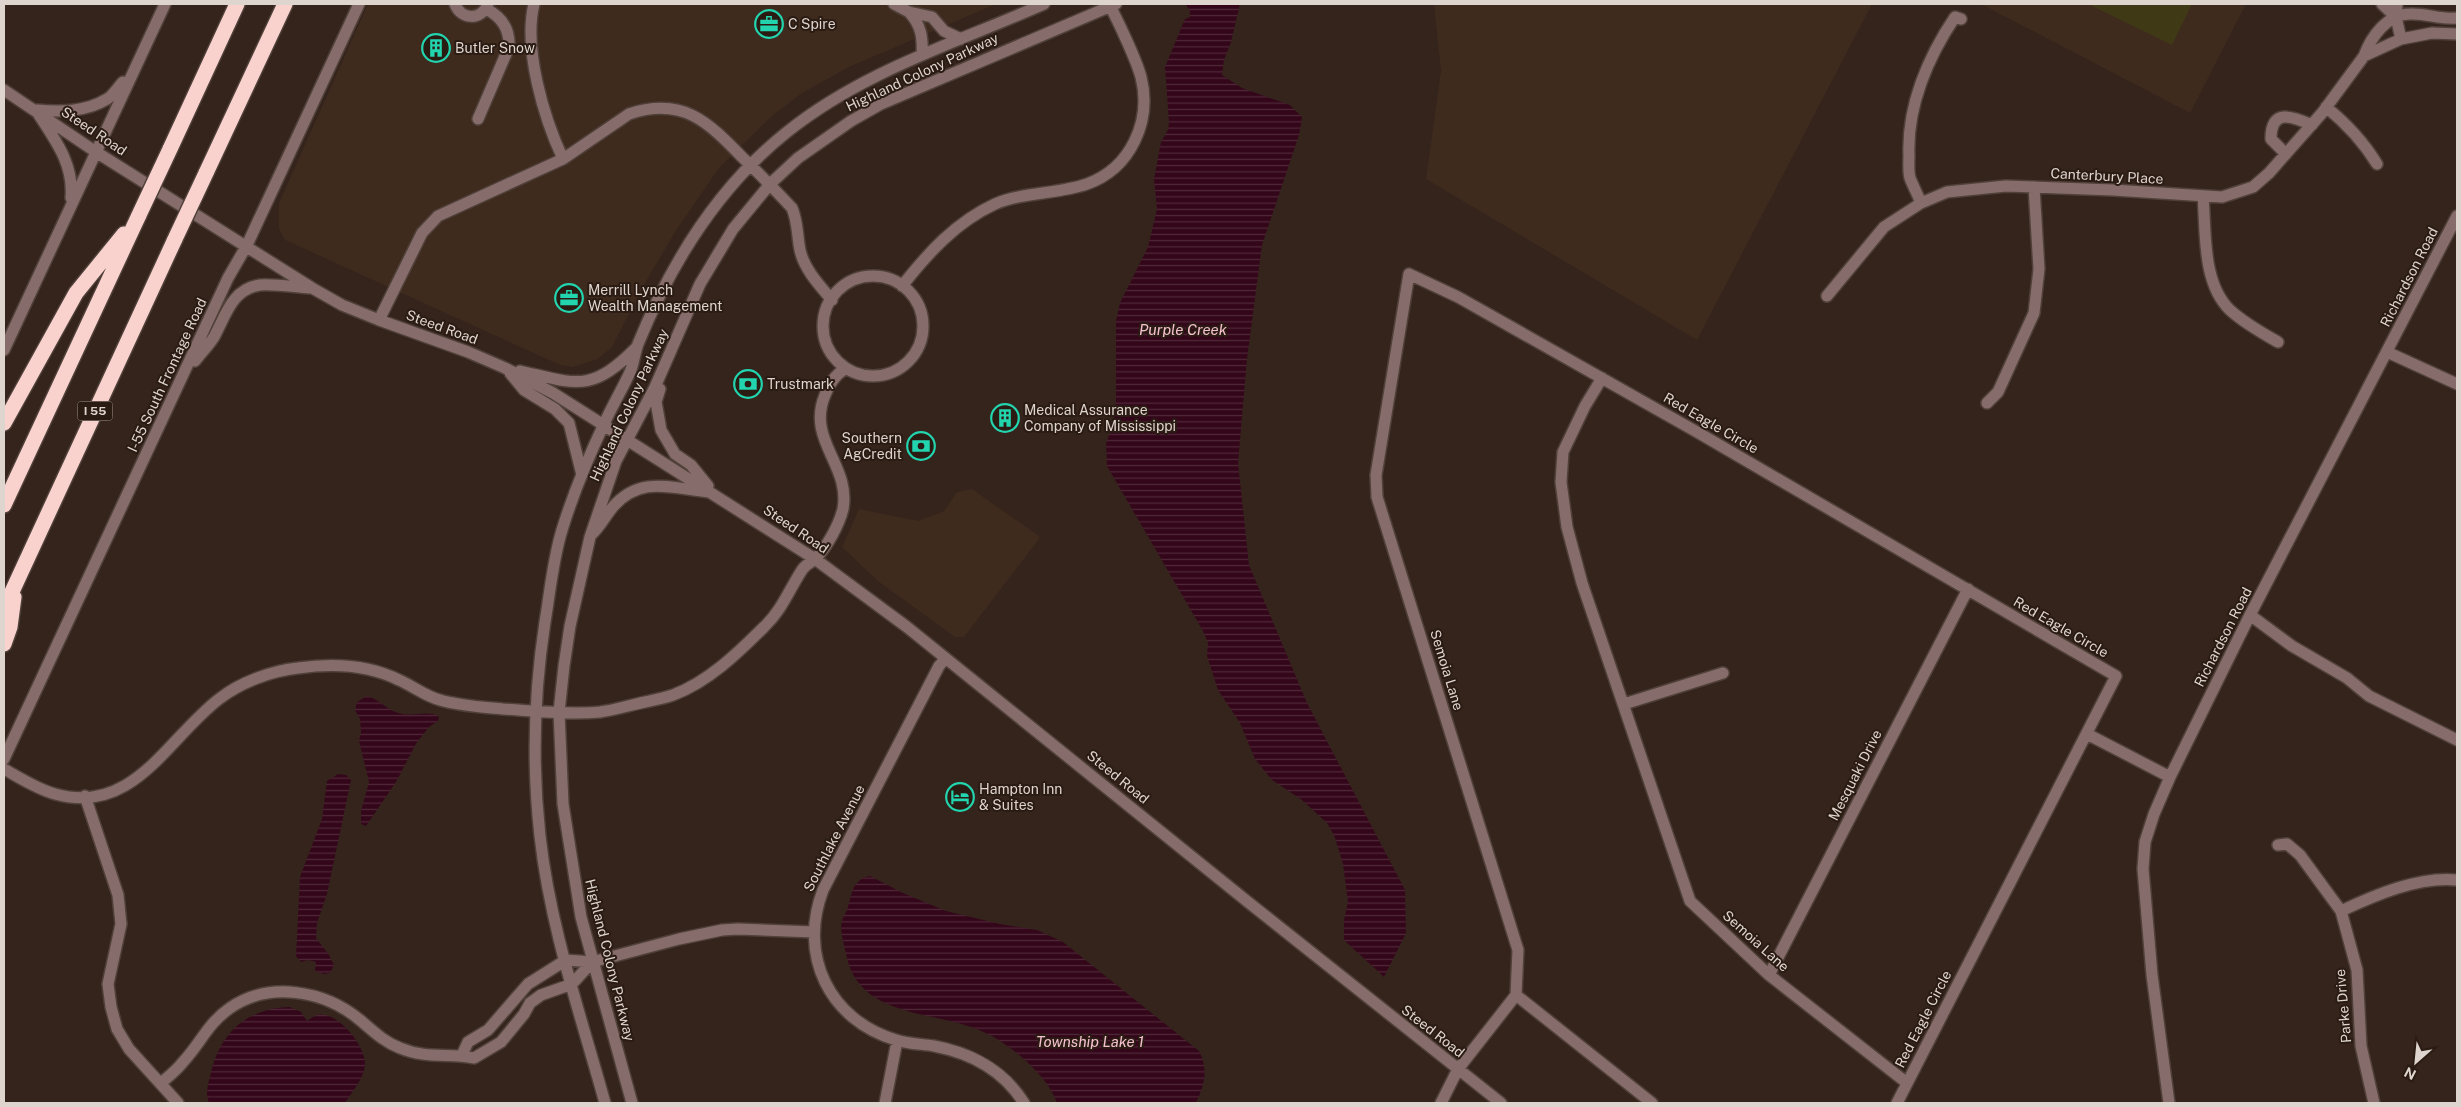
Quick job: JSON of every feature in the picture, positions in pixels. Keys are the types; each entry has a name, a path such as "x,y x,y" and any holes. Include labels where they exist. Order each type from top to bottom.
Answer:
{"highway":[{"path":"4,506 237,4"},
{"name":"I 55","path":"4,609 285,4"},
{"path":"4,423 76,293 139,215"},
{"path":"4,644 10,627 16,583"}],"street":[{"path":"4,350 164,4"},
{"name":"I-55 South Frontage Road","path":"4,759 228,278 247,245 359,4"},
{"path":"455,4 457,10 466,16 478,16 487,6 502,20 508,35 509,47 478,119"},
{"path":"534,4 530,31 534,58 546,118 563,159"},
{"path":"894,4 909,12 932,17 944,31 961,39"},
{"name":"Highland Colony Parkway","path":"605,1103 550,901 540,838 535,780 539,660 561,532 582,475 631,368 637,347 686,246 713,208 751,165 784,134 841,93 922,55 1044,4"},
{"path":"2382,4 2396,17"},
{"path":"2397,4 2396,17 2401,38"},
{"path":"902,286 921,261 953,230 996,203 1087,184 1116,169 1135,142 1144,109 1141,76 1112,5"},
{"name":"Highland Colony Parkway","path":"632,1103 601,986 592,962 571,864 563,804 559,712 570,626 590,537 616,461 666,363 700,284 733,229 770,184 798,158 874,108 997,53 1112,5"},
{"path":"909,12 919,23 923,40 922,55"},
{"path":"2396,17 2410,14 2457,18"},
{"path":"1921,203 1910,176 1908,139 1910,115 1926,71 1948,27 1955,17 1961,19"},
{"name":"Canterbury Place","path":"1827,296 1884,227 1921,203 1947,192 2006,186 2222,197 2253,187 2312,125 2364,56 2374,36 2396,17"},
{"name":"Canterbury Place","path":"2364,56 2401,38 2432,33 2457,34"},
{"path":"35,109 58,112 92,105 108,99 133,70"},
{"name":"Steed Road","path":"4,90 35,109 96,152 247,245 312,288 342,305 505,368 553,393 815,559 907,627 1501,1103"},
{"path":"2326,107 2347,124 2367,148 2377,164"},
{"path":"379,320 422,233 438,216 453,207 563,159 629,114 641,110 664,108 703,120 751,165 792,208 798,223 800,252 832,300"},
{"path":"35,109 65,155 72,191 71,203"},
{"path":"2286,154 2271,139 2271,130 2278,118 2291,116 2312,125"},
{"path":"1987,403 1998,392 2034,313 2039,269 2034,187"},
{"path":"2204,196 2212,282 2229,309 2252,327 2278,342"},
{"name":"Richardson Road","path":"2169,1103 2152,975 2143,869 2145,842 2154,814 2170,776 2250,616 2457,216"},
{"name":"Semoia Lane","path":"1458,298 1409,274 1376,475 1377,497 1518,950 1516,995"},
{"path":"866,277 878,277 902,286 917,302 924,322 923,334 909,362 894,373 883,375 861,375 846,368 830,350 824,331 827,309 832,300 846,284 866,277"},
{"path":"183,376 213,338 228,306 236,296 250,288 262,285 312,288"},
{"name":"Red Eagle Circle","path":"1458,298 1602,378 2116,676 1897,1103"},
{"path":"505,368 564,382 584,382 602,377 620,364 637,347"},
{"path":"2387,352 2457,384"},
{"path":"666,363 656,402 661,430 675,454 691,465 712,492"},
{"path":"505,368 524,390 555,409 569,422 582,475"},
{"path":"4,769 56,794 105,796 133,782 220,698 252,680 296,668 334,665 364,667 385,673 418,691 440,700 464,706 536,711 598,712 673,695 711,674 767,624 786,602 804,567 815,559 834,530 842,512 845,491 840,473 827,451 819,426 822,401 828,388 837,374 846,368"},
{"path":"1602,378 1585,406 1563,452 1561,482 1567,527 1582,583 1624,704 1723,673"},
{"path":"590,537 602,525 612,508 628,495 646,487 666,485 687,490 712,492"},
{"name":"Mesquaki Drive","path":"1769,975 1968,589"},
{"path":"2250,616 2292,646 2347,678 2369,696 2457,740"},
{"name":"Southlake Avenue","path":"945,659 939,666 827,882 814,916 817,964 828,989 838,1003 867,1026 897,1040 936,1046 976,1060 1004,1078 1024,1103"},
{"name":"Semoia Lane","path":"1624,704 1690,901 1769,975 1908,1083"},
{"path":"2087,734 2170,776"},
{"path":"85,796 118,895 121,924 108,984 111,1007 117,1029 129,1048 178,1103"},
{"name":"Parke Drive","path":"2278,845 2287,844 2300,855 2314,877 2341,911 2357,970 2361,1046 2374,1103"},
{"path":"2341,911 2383,893 2428,881 2457,880"},
{"path":"462,1055 468,1042 488,1030 528,984 566,960 592,962 722,930 814,932"},
{"path":"161,1083 184,1062 211,1024 230,1008 250,996 289,991 330,1000 360,1019 372,1032 399,1048 422,1056 462,1055 474,1058 501,1042 524,1014 530,1003 541,995 572,984 592,962"},
{"path":"1441,1103 1458,1069 1516,995 1652,1103"},
{"path":"885,1103 897,1040"}],"shaded area":[{"path":"368,4 996,4 849,67 802,93 772,116 719,168 675,232 645,283 612,347 598,359 573,367 560,365 285,240 279,229 279,203"},
{"path":"1434,4 1872,4 1697,340 1426,179 1441,71"},
{"path":"1981,4 2246,4 2190,113"},
{"path":"2088,4 2192,4 2172,45"},
{"path":"972,489 1039,536 1039,539 964,637 955,637 879,582 842,547 859,509 918,521 944,511 957,492"}],"water":[{"name":"Purple Creek","path":"1240,4 1231,42 1224,60 1222,75 1242,88 1290,105 1302,117 1299,135 1262,245 1247,359 1238,463 1249,565 1307,703 1405,890 1406,933 1384,977 1344,940 1344,920 1348,902 1343,864 1334,835 1327,823 1302,800 1272,780 1255,759 1240,723 1218,690 1207,656 1208,643 1203,631 1107,466 1106,444 1114,421 1116,400 1116,321 1120,303 1148,247 1157,209 1154,179 1161,142 1168,130 1169,122 1165,67 1185,19 1190,17 1190,11 1186,5"},
{"path":"367,696 398,713 432,714 439,717 438,721 429,727 417,742 396,782 366,826 361,824 361,811 369,782 359,741 361,732 360,719 355,710 357,702"},
{"path":"338,774 346,775 351,780 327,894 317,923 316,938 334,965 330,973 324,974 315,971 316,962 308,960 301,962 296,956 300,877 322,819 327,781"},
{"name":"Township Lake 1","path":"870,876 903,893 946,911 1000,924 1037,930 1063,942 1199,1051 1205,1071 1196,1103 1057,1103 1045,1081 1025,1060 1002,1042 979,1030 961,1024 901,1009 883,1002 867,991 855,977 847,958 841,925 854,887 860,880"},
{"path":"290,1007 301,1012 307,1021 320,1015 332,1017 352,1034 362,1050 364,1070 345,1103 209,1103 207,1092 215,1058 229,1034 238,1025 261,1012 275,1008"}],"place":[{"name":"C Spire","path":"769,24"},
{"name":"Butler Snow","path":"436,48"},
{"name":"Merrill Lynch Wealth Management","path":"569,298"},
{"name":"Trustmark","path":"748,384"},
{"name":"Medical Assurance Company of Mississippi","path":"1005,418"},
{"name":"Southern AgCredit","path":"921,446"},
{"name":"Hampton Inn & Suites","path":"960,797"}]}
